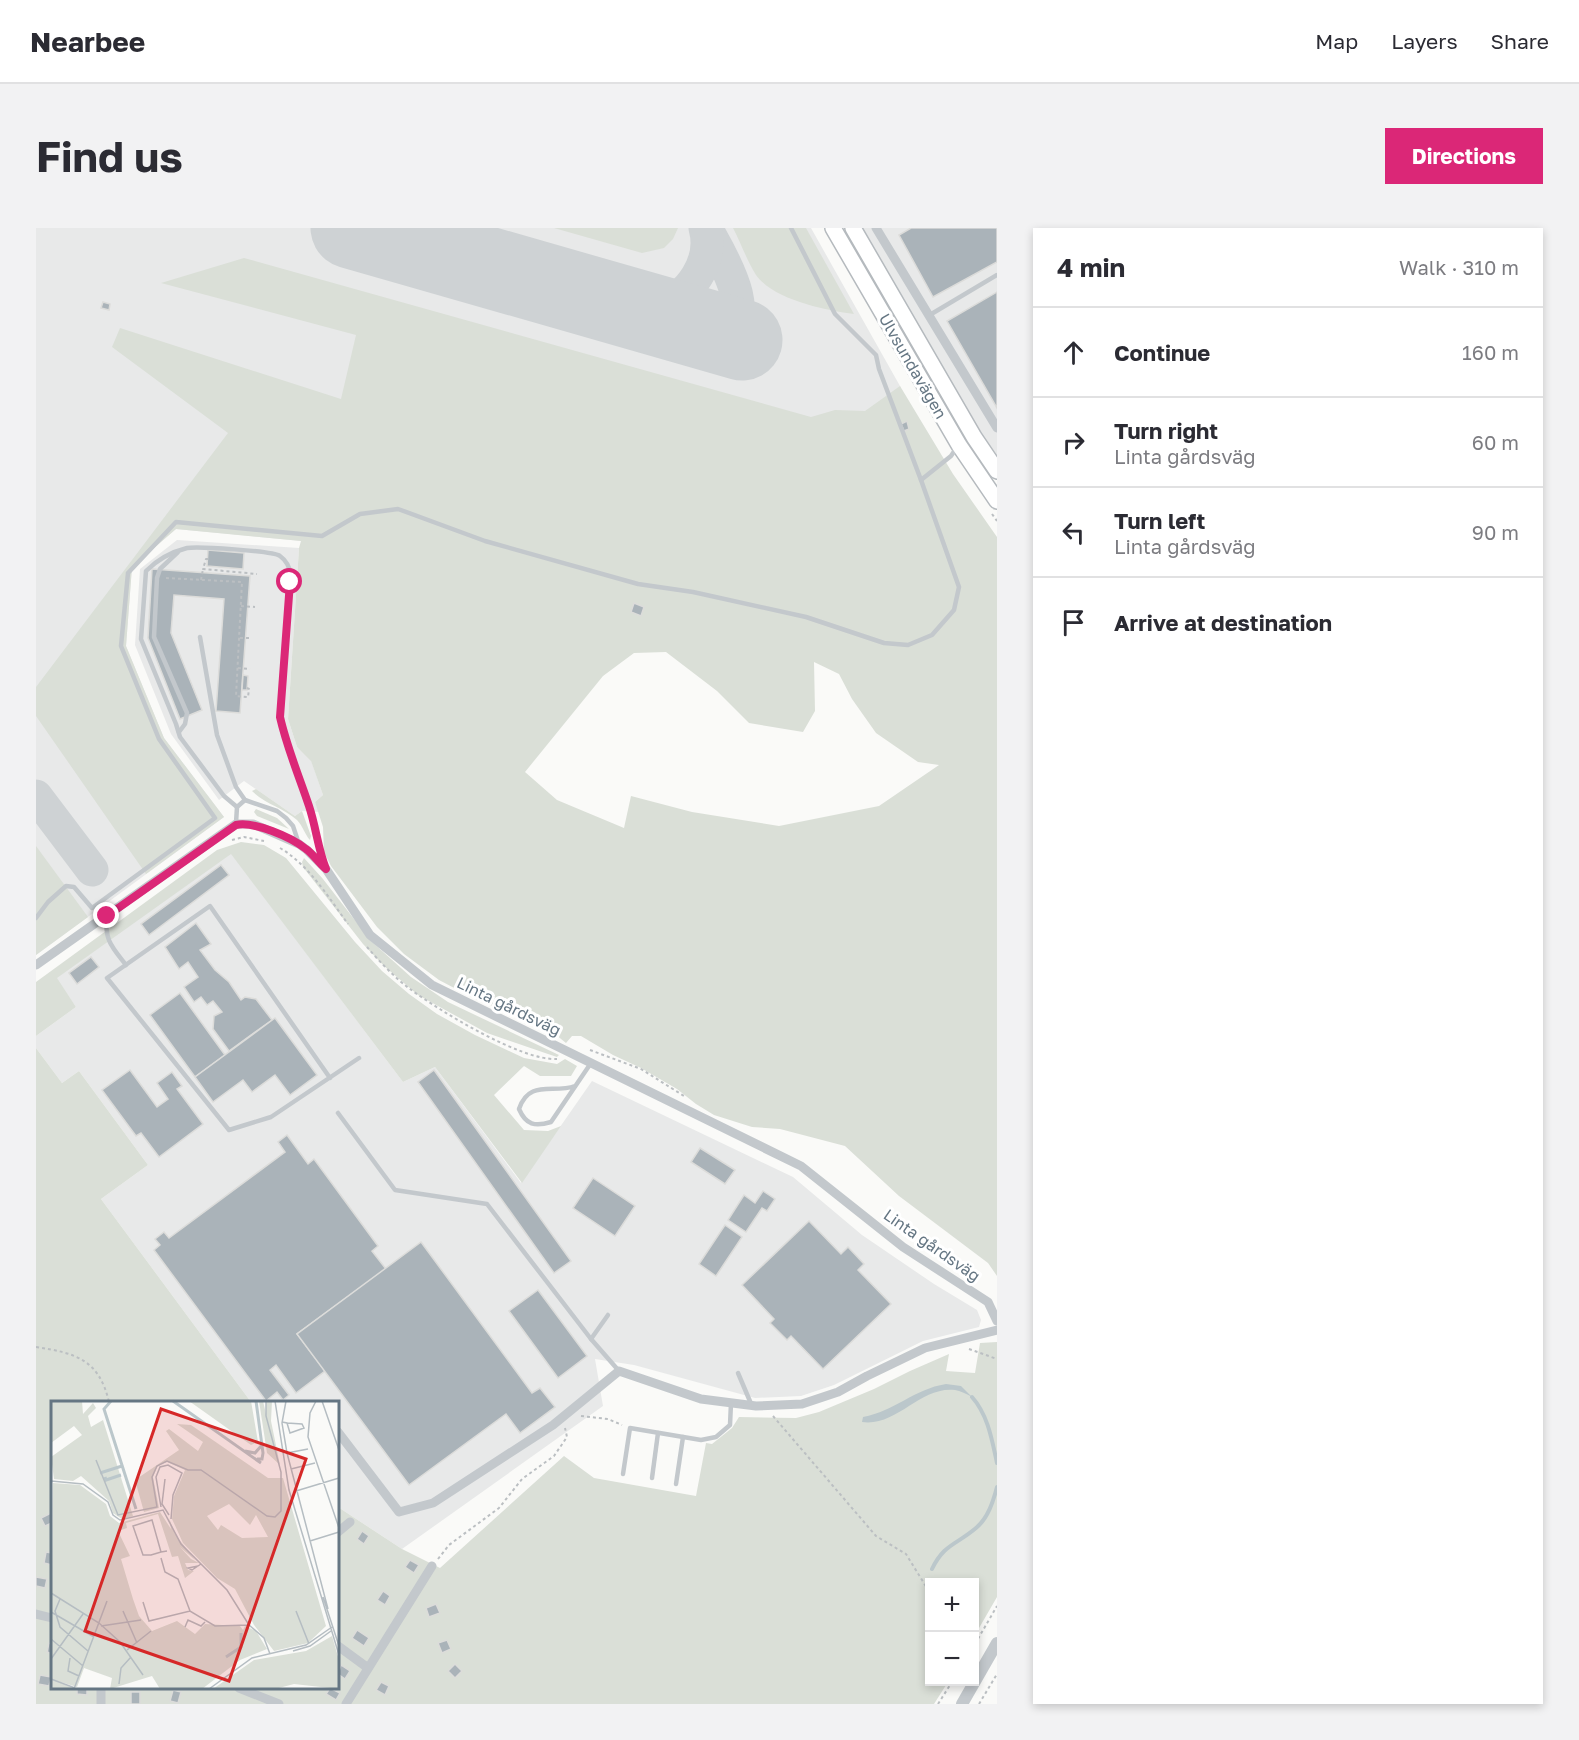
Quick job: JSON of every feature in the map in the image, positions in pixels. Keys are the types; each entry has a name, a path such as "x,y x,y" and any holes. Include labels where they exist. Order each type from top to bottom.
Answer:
{"main road":[{"name":"Ulvsundavägen","path":"833,228 959,445 997,501"},
{"name":"Ulvsundavägen","path":"853,228 968,427 997,471"}],"street":[{"path":"877,228 997,428"},
{"name":"Linta gårdsväg","path":"236,825 253,824 307,849 326,869 370,934 432,985 801,1166 903,1247 988,1302 997,1321"},
{"path":"36,964 236,825"},
{"path":"339,1433 399,1512 433,1503 553,1425 619,1371 701,1399 752,1406 802,1404 838,1392 925,1348 997,1330"},
{"path":"339,1531 350,1522"},
{"path":"346,1704 432,1566"},
{"path":"36,1614 51,1618"},
{"path":"962,1704 997,1643"},
{"path":"339,1647 368,1668"},
{"path":"242,1689 279,1704"}],"lane":[{"path":"36,918 48,902 66,886 74,886 92,908 214,818 159,739 121,646 128,573 176,522 322,536 360,514 398,509 485,541 638,584 693,592 795,614 884,643 908,645 932,634 954,609 959,587 879,369 876,355 836,314 790,228"},
{"path":"928,316 997,274"},
{"path":"921,480 951,456 959,445"},
{"path":"237,807 224,796 180,737 141,639 146,571 156,561 189,547 274,553 286,561 290,567 280,717 326,869"},
{"path":"178,732 185,724 187,713 154,637 157,578 160,569 180,550"},
{"path":"200,637 217,735 236,787 245,800 277,811 286,818 293,826 299,844"},
{"path":"236,825 237,807 245,800"},
{"path":"330,1078 210,906 107,978 228,1130 271,1117 330,1078 359,1058"},
{"path":"107,916 105,927 108,941 126,965"},
{"path":"575,1086 534,1090 521,1102 519,1109 523,1119 530,1124 541,1125 551,1122 591,1063"},
{"path":"338,1113 395,1190 487,1204 591,1339 619,1371"},
{"path":"591,1339 608,1315"},
{"path":"738,1373 752,1406"},
{"path":"623,1474 630,1428 701,1440 716,1437 730,1425 731,1403"},
{"path":"652,1478 658,1433"},
{"path":"676,1484 683,1437"}],"path":[{"path":"201,580 202,569 208,559"},
{"path":"202,569 256,574"},
{"path":"242,572 236,696 248,697 249,689 247,688"},
{"path":"157,578 242,582"},
{"path":"241,606 255,607"},
{"path":"239,638 252,638"},
{"path":"237,668 250,669"},
{"path":"36,1347 72,1354 88,1363 97,1375 109,1401"},
{"path":"573,1408 583,1418 608,1419 630,1428"},
{"path":"772,1414 876,1536 906,1554 925,1585"},
{"path":"432,1566 449,1545 499,1508 522,1479 554,1456 567,1437 563,1416"},
{"path":"979,1637 997,1606"},
{"path":"979,1704 997,1674"},
{"path":"938,1704 949,1686"}],"shaded area":[{"path":"36,228 811,228 900,386 933,477 302,541 176,529 132,567 126,646 164,738 224,817 36,955"},
{"path":"554,228 678,228 673,239 664,248 642,253"},
{"path":"733,228 806,228 854,314 801,302 764,284 753,270"},
{"path":"860,228 997,228 997,459 973,423"},
{"path":"244,258 811,417 835,410 865,411 900,386 953,474 997,537 997,1276 988,1263 899,1196 845,1146 780,1129 752,1127 714,1115 677,1089 581,1036 572,1036 566,1043 550,1030 479,1001 439,980 404,954 377,927 331,866 324,852 323,827 315,802 323,795 311,761 297,747 288,719 301,541 176,529 132,567 126,646 164,738 224,817 146,874 36,716 36,687 228,433 112,347 120,328 341,399 356,335 161,283","holes":["666,652 717,691 749,723 803,732 815,711 814,662 839,674 852,699 876,733 918,762 939,765 879,806 779,826 692,812 631,796 624,828 557,800 525,772 603,676 634,653"]},
{"path":"177,540 299,548 288,719 297,747 311,760 323,795 315,802 319,812 302,811 295,816 244,781 219,800 171,734 135,645 140,569"},
{"path":"256,789 295,816 302,811 311,836 310,840 297,820 252,791"},
{"path":"256,809 277,818 289,829 257,816 254,812"},
{"path":"241,842 264,845 286,858 355,942 382,971 437,1014 524,1058 557,1064 565,1059 577,1066 571,1076 540,1076 524,1066 494,1095 524,1130 548,1131 561,1126 522,1183 435,1067 403,1082 231,854 57,978 76,1007 36,1036 36,982 217,850"},
{"path":"36,846 88,917 36,955"},
{"path":"231,853 403,1082 435,1067 521,1183 592,1081 793,1177 862,1235 977,1310 981,1320 979,1327 923,1341 834,1385 801,1396 755,1398 634,1365 595,1359 603,1406 402,1549 339,1508 339,1401 250,1401 101,1199 148,1165 79,1071 62,1083 36,1048 36,1036 76,1007 56,978"},
{"path":"304,858 371,941 411,977 448,1002 559,1055 557,1057 487,1033 418,995 384,966 363,944 303,867"},
{"path":"36,1048 62,1083 79,1071 148,1165 101,1199 250,1401 51,1401 51,1689 339,1689 339,1508 402,1549 440,1568 564,1456 594,1478 696,1496 706,1443 712,1444 732,1428 739,1417 796,1418 819,1412 949,1354 946,1371 975,1373 980,1343 997,1342 997,1597 979,1628 979,1578 925,1578 925,1686 945,1686 934,1704 36,1704"},
{"path":"946,1384 961,1386 972,1397 955,1390 942,1390 886,1419 862,1422 863,1417 885,1410 924,1390"}],"building":[{"path":"911,228 997,228 997,262 933,297 899,235"},
{"path":"997,292 997,408 947,321"},
{"path":"103,302 110,304 109,310 101,308"},
{"path":"907,421 909,429 904,431 901,424"},
{"path":"208,550 244,553 243,569 207,566"},
{"path":"152,569 250,576 240,713 216,711 224,599 174,595 171,633 202,710 180,719 148,638"},
{"path":"634,603 644,607 641,616 631,612"},
{"path":"243,675 248,676 247,690 242,690"},
{"path":"221,865 229,875 149,935 141,924"},
{"path":"196,923 211,944 200,950 215,970 229,982 241,1000 245,997 256,999 272,1020 229,1051 213,1029 214,1016 222,1012 213,1001 207,1005 201,997 194,1002 184,987 198,977 188,962 179,969 165,947"},
{"path":"91,957 99,967 77,984 69,973"},
{"path":"180,993 225,1055 195,1077 150,1015"},
{"path":"275,1018 317,1075 290,1095 275,1075 252,1092 243,1080 213,1102 195,1077"},
{"path":"130,1070 157,1107 168,1099 157,1083 172,1072 182,1086 177,1089 203,1124 159,1157 141,1133 136,1136 102,1090"},
{"path":"434,1070 571,1261 554,1273 418,1082"},
{"path":"287,1135 308,1164 314,1159 378,1246 372,1251 386,1269 297,1334 325,1371 296,1393 276,1365 270,1370 289,1395 283,1400 277,1392 266,1401 154,1250 160,1245 155,1239 164,1232 169,1238 285,1152 278,1142"},
{"path":"700,1148 735,1170 725,1184 691,1162"},
{"path":"593,1178 635,1206 615,1236 573,1208"},
{"path":"763,1191 775,1199 767,1211 762,1208 746,1232 728,1220 744,1195 755,1203"},
{"path":"809,1221 841,1254 848,1247 864,1264 858,1270 891,1304 823,1369 791,1336 787,1340 770,1323 774,1319 742,1285"},
{"path":"725,1225 742,1237 716,1276 699,1264"},
{"path":"421,1242 532,1393 540,1388 555,1407 520,1433 506,1414 409,1485 297,1334"},
{"path":"538,1290 587,1356 558,1378 509,1311"},
{"path":"51,1513 51,1523 45,1526 41,1518"},
{"path":"362,1531 369,1536 364,1544 357,1539"},
{"path":"46,1552 51,1553 51,1565 44,1563"},
{"path":"410,1560 419,1565 414,1573 405,1567"},
{"path":"36,1577 47,1579 45,1588 36,1586"},
{"path":"383,1591 390,1596 385,1605 377,1600"},
{"path":"436,1604 440,1613 429,1617 426,1608"},
{"path":"357,1630 369,1638 364,1646 352,1638"},
{"path":"447,1640 451,1649 442,1653 438,1643"},
{"path":"49,1643 51,1644 51,1654 47,1652"},
{"path":"455,1664 462,1671 455,1678 448,1671"},
{"path":"341,1665 350,1671 345,1679 339,1675"},
{"path":"40,1675 51,1677 49,1686 38,1684"},
{"path":"381,1682 389,1686 385,1695 376,1690"},
{"path":"77,1689 87,1689 87,1695 77,1694"},
{"path":"329,1689 340,1693 336,1700 326,1694"},
{"path":"173,1690 181,1692 178,1703 170,1701"},
{"path":"131,1692 140,1692 140,1704 131,1704"}],"waterway":[{"path":"972,1397 986,1420 997,1463"},
{"path":"932,1569 941,1554 976,1528 984,1519 997,1487"}],"taxiway":[{"path":"620,305 658,306 670,302 689,287 703,265 707,240 705,228"},
{"path":"706,228 729,272 738,306 736,320 726,328 707,330"},
{"path":"36,796 92,870"}],"runway":[{"path":"351,228 742,340"}],"route":[{"path":"107,916 236,825 253,824 299,844 326,869 280,717 290,582"}]}
